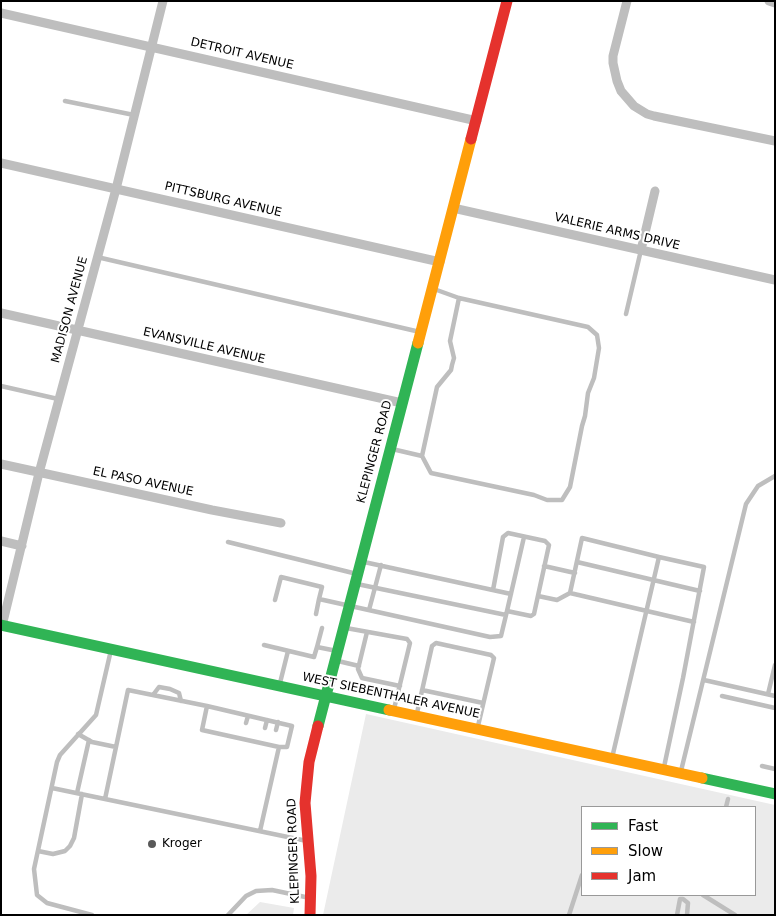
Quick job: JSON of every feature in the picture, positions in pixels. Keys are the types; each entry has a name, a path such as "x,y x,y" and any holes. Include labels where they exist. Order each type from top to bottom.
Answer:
{"street":[{"name":"MADISON AVENUE","path":"2,627 39,473 116,189 163,1"},
{"name":"KLEPINGER ROAD","path":"310,915 311,898 305,803 307,779 317,730 338,656 390,449 508,1"},
{"path":"627,1 614,56 614,73 627,99 646,114 775,141"},
{"path":"769,1 775,3"},
{"name":"DETROIT AVENUE","path":"1,13 477,121"},
{"name":"PITTSBURG AVENUE","path":"1,163 440,262"},
{"path":"641,250 655,191"},
{"name":"VALERIE ARMS DRIVE","path":"453,208 775,280"},
{"name":"EVANSVILLE AVENUE","path":"1,313 402,403"},
{"name":"EL PASO AVENUE","path":"1,464 212,510 281,522"},
{"path":"1,541 22,546"},
{"name":"WEST SIEBENTHALER AVENUE","path":"2,627 394,710 775,794"}],"lane":[{"path":"65,101 134,115"},
{"path":"626,314 641,250"},
{"path":"97,257 421,332"},
{"path":"433,288 459,298 588,327 597,335 599,348 594,378 588,393 570,487 562,500 547,500 534,495 431,473 422,456 437,387 451,370 454,358 450,341 459,298"},
{"path":"1,386 59,399"},
{"path":"390,449 422,456"},
{"path":"681,773 746,504 758,486 775,476"},
{"path":"228,542 357,579 375,588 531,616 534,614 549,545 545,541 508,533 503,537 493,590"},
{"path":"320,599 490,637 501,636 524,537"},
{"path":"570,593 582,538 704,567 664,769"},
{"path":"612,758 658,557"},
{"path":"361,561 511,594"},
{"path":"577,562 700,591"},
{"path":"369,610 381,565"},
{"path":"544,566 575,573"},
{"path":"275,600 281,577 322,588 316,614"},
{"path":"538,596 557,600 570,593 694,622"},
{"path":"345,627 407,639 410,642 394,710"},
{"path":"264,645 314,658 322,628"},
{"path":"367,632 358,669 362,678 400,686"},
{"path":"417,715 432,646 436,643 491,655 494,658 477,728"},
{"path":"317,647 359,666"},
{"path":"92,915 48,903 37,895 34,885 34,869 60,755 96,714 111,649"},
{"path":"280,686 288,651"},
{"path":"768,694 775,664"},
{"path":"704,680 775,696"},
{"path":"153,695 159,687 170,689 178,693 181,701"},
{"path":"105,799 128,690 207,706 292,726 287,747 279,747 273,743 233,734 202,730 207,706"},
{"path":"422,690 483,703"},
{"path":"722,696 775,708"},
{"path":"235,720 237,713"},
{"path":"246,723 248,716"},
{"path":"265,728 267,720"},
{"path":"276,730 278,722"},
{"path":"78,734 89,740 116,747"},
{"path":"77,793 89,740"},
{"path":"260,831 279,747"},
{"path":"762,766 775,769"},
{"path":"52,788 308,841"},
{"path":"38,851 53,854 65,851 70,846 74,838 82,794"},
{"path":"726,806 728,799"},
{"path":"569,915 581,879"},
{"path":"228,915 246,896 256,891 272,890 311,898"},
{"path":"706,896 736,915"},
{"path":"677,915 680,900 683,898 688,903 687,915"}],"shaded area":[{"path":"366,714 775,805 775,915 323,915"},
{"path":"260,902 294,908 293,915 246,915"}],"traffic: fast":[{"path":"318,726 418,343"},
{"path":"1,625 389,710"},
{"path":"702,778 775,794"}],"traffic: slow":[{"path":"418,343 471,139"},
{"path":"389,710 702,778"}],"traffic: jam":[{"path":"471,139 507,1"},
{"path":"310,915 311,876 305,803 309,762 318,726"}],"place":[{"name":"Kroger","path":"152,844"}]}
